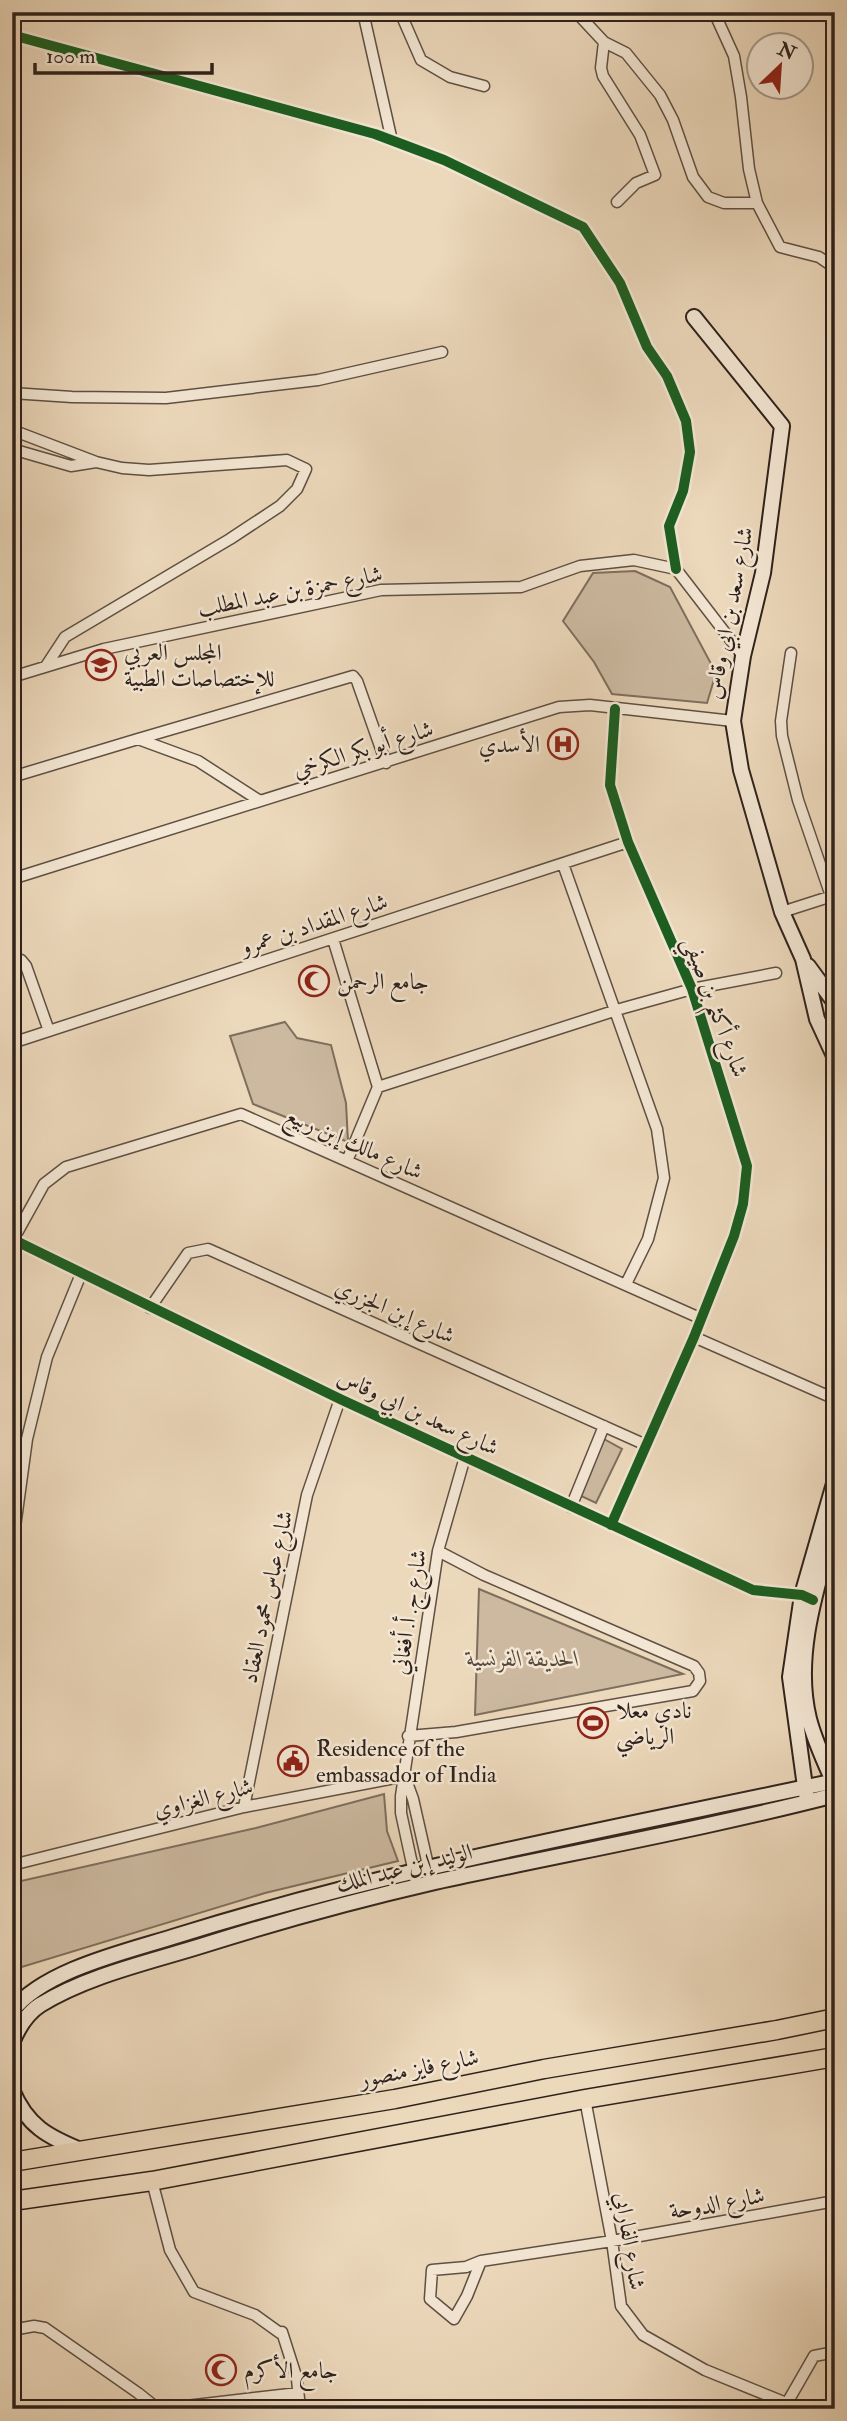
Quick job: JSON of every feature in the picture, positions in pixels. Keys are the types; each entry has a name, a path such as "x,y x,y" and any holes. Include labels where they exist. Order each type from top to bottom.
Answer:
{"highway":[{"name":"شارع فايز منصور","path":"12,2162 395,2099 544,2069 777,2031 835,2018"},
{"path":"13,2200 152,2181 585,2099 835,2057"}],"main road":[{"name":"شارع سعد بن ابي وقاس","path":"694,317 782,426 763,573 743,656 733,721 741,770 782,912 803,960 817,1020 835,1058"},
{"path":"803,960 835,1003"},
{"path":"808,1802 790,1677 835,1480"},
{"path":"834,1785 808,1716 804,1667 808,1597 835,1522"},
{"name":"الوليد إبن عبد الملك","path":"12,2011 33,1991 83,1965 262,1909 428,1867 805,1787 834,1785"},
{"name":"الوليد إبن عبد الملك","path":"12,2043 18,2029 38,2006 100,1977 264,1926 432,1883 808,1802 834,1785"},
{"path":"12,2090 18,2111 49,2136 85,2151"}],"street":[{"path":"363,12 392,141"},
{"path":"400,12 421,60 450,77 484,86"},
{"path":"576,12 604,42 626,53 660,95 673,120 692,177 699,189 708,197 724,203 757,203"},
{"path":"714,12 734,56 749,169 757,203 780,247 819,257 835,268"},
{"path":"12,34 267,103 392,141 444,160 583,226 620,283 647,346 667,376 686,421 690,452 683,491 669,526 676,569 743,656"},
{"path":"604,42 601,68 603,76 640,135 654,175 636,183 617,202"},
{"path":"12,393 166,398 318,380 442,352"},
{"path":"12,430 96,462 122,468 149,470 287,460 306,469 297,489 279,506 230,539 65,637 46,667"},
{"path":"12,449 71,466 96,462"},
{"name":"شارع حمزة بن عبد المطلب","path":"12,677 104,649 381,590 522,587 580,566 634,560 676,569"},
{"path":"782,912 833,895 798,800 782,736 781,721 791,653"},
{"path":"12,777 353,676 386,762"},
{"name":"شارع أبو بكر الكرخي","path":"12,879 559,707 590,705 733,721"},
{"name":"شارع أكثم بن صيفي","path":"611,1525 702,1319 734,1236 743,1204 747,1166 692,989 628,842 610,785 615,709"},
{"path":"138,739 198,761 260,801"},
{"name":"شارع المقداد بن عمرو","path":"12,1043 628,842"},
{"path":"563,864 657,1129 664,1178 648,1239 626,1284"},
{"path":"333,939 378,1087 347,1161"},
{"path":"12,960 21,960 26,965 49,1031"},
{"path":"378,1087 617,1010 692,989 776,973"},
{"name":"شارع مالك إبن ربيع","path":"13,1240 44,1184 66,1167 241,1114 702,1319"},
{"name":"شارع سعد بن ابي وقاس","path":"13,1240 340,1399 753,1590 808,1597"},
{"name":"شارع إبن الجزري","path":"150,1308 188,1253 208,1249 646,1445"},
{"path":"12,1549 27,1439 47,1357 81,1274"},
{"path":"694,1337 835,1399"},
{"name":"شارع عباس محمود العقاد","path":"244,1807 307,1495 340,1399"},
{"path":"571,1507 604,1426"},
{"name":"شارع ج. أ. أفغاني","path":"416,1887 400,1805 408,1736 438,1551 465,1457"},
{"path":"408,1736 456,1732 693,1690 700,1681 694,1666 484,1574 438,1551"},
{"name":"شارع ج. أ. أفغاني","path":"405,1776 413,1799 432,1883"},
{"name":"شارع الغزاوي","path":"12,1865 244,1807 405,1776"},
{"name":"شارع الفارابي","path":"585,2099 612,2241 621,2306 643,2335 705,2370 801,2409"},
{"path":"152,2181 170,2250 194,2292 255,2315 279,2333 282,2332 297,2379 300,2409"},
{"name":"شارع الدوحة","path":"481,2261 454,2319 430,2299 432,2270 466,2267 481,2261 612,2241 835,2201"},
{"path":"12,2330 34,2326 45,2328 159,2409 298,2393"},
{"path":"787,2403 814,2356 835,2352"}],"green space":[{"path":"635,571 670,587 716,673 707,703 612,694 594,662 563,621 593,573"},
{"path":"285,1022 297,1038 331,1045 346,1103 348,1142 253,1104 230,1036"},
{"path":"604,1439 622,1449 596,1503 579,1495"},
{"name":"الحديقة الفرنسية","path":"479,1589 683,1674 475,1715"},
{"path":"384,1794 387,1831 398,1861 265,1893 12,1970 12,1883 256,1828"}],"cycle path":[{"path":"12,35 375,134 444,160 583,227 620,283 647,347 667,376 686,421 690,452 683,491 669,526 676,569"},
{"path":"611,1525 694,1337 734,1236 743,1204 747,1166 692,989 628,842 610,785 615,709"},
{"path":"12,1239 340,1399 753,1590 802,1595 813,1600"}],"place":[{"name":"المجلس العربي للإختصاصات الطبية","path":"101,665"},
{"name":"الأسدي","path":"563,744"},
{"name":"جامع الرحمن","path":"314,981"},
{"name":"نادي معلا الرياضي","path":"593,1723"},
{"name":"Residence of the embassador of India","path":"293,1761"},
{"name":"جامع الأكرم","path":"221,2370"}]}
